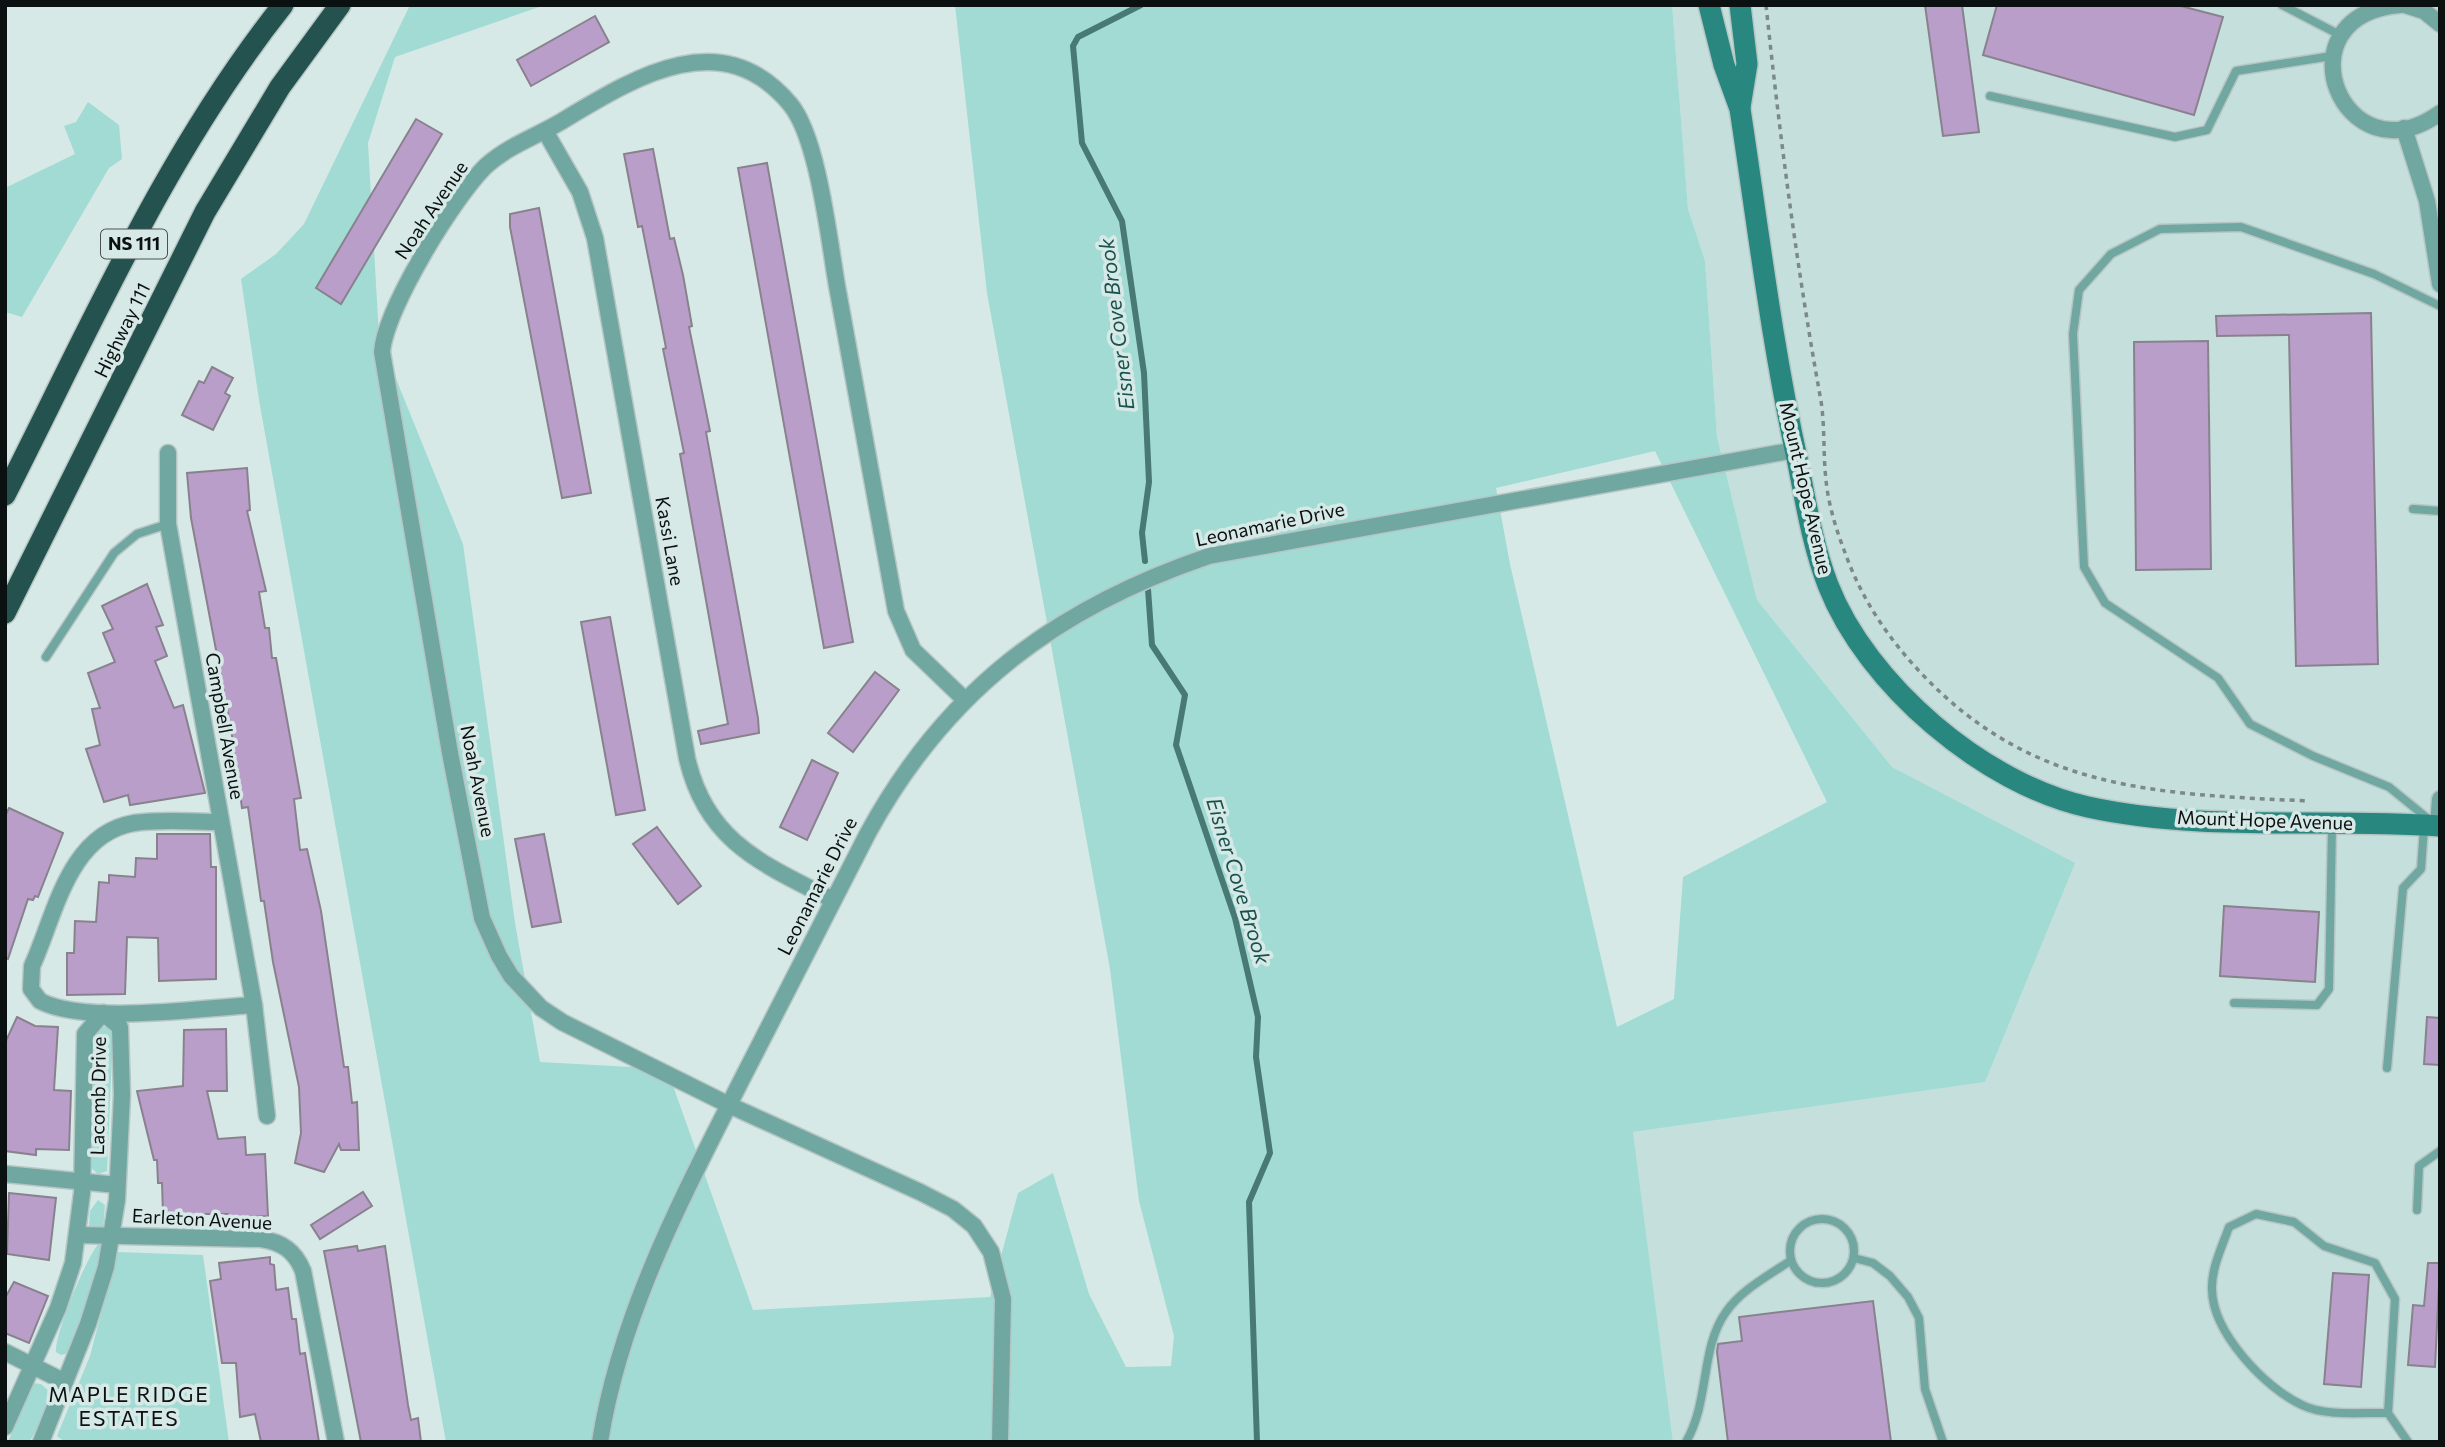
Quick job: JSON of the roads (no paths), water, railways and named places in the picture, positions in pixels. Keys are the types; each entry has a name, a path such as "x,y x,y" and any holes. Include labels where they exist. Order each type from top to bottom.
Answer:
{"highway":[{"name":"Highway 111","path":"5,495 186,142 247,50 283,5"},
{"name":"Highway 111","path":"5,613 205,212 280,87 317,35 343,5"},
{"path":"5,626 48,529"}],"street":[{"name":"Mount Hope Avenue","path":"1709,5 1724,65 1740,109 1795,450 1812,530 1829,586 1847,621 1903,697 1937,729 1976,757 2027,785 2084,806 2130,815 2202,820 2434,826"},
{"name":"Mount Hope Avenue","path":"1740,5 1747,64 1740,109"},
{"path":"2440,24 2424,11 2402,5 2376,6 2354,19 2340,35 2332,56 2333,82 2346,109 2363,123 2386,131 2423,125 2440,113"},
{"name":"Noah Avenue","path":"729,1105 562,1022 541,1008 511,976 482,918 450,753 384,373 384,337 396,302 475,178 499,156 654,71 691,61 717,63 739,69 771,86 790,104 807,138 825,221 898,619 913,650 965,700"},
{"path":"2404,128 2427,201 2440,284"},
{"name":"Kassi Lane","path":"545,131 580,192 595,238 687,758 696,790 716,826 739,846 769,867 833,900"},
{"name":"Leonamarie Drive","path":"600,1442 615,1370 631,1319 671,1224 833,900 900,778 930,737 965,700 1026,647 1094,603 1139,582 1209,556 1795,450"},
{"name":"Campbell Avenue","path":"169,453 168,524 254,1005 267,1116"},
{"path":"2434,826 2440,799"},
{"path":"221,821 135,823 95,842 69,874 29,973 31,989 40,1001 55,1007 103,1013 254,1005"},
{"name":"Lacomb Drive","path":"5,1427 58,1308 78,1235 85,1034 103,1013 120,1027 122,1095 111,1237 88,1324 41,1442"},
{"path":"729,1105 920,1192 953,1209 980,1233 996,1264 1003,1299 1000,1442"},
{"path":"5,1174 117,1185"},
{"name":"Earleton Avenue","path":"78,1235 111,1237 130,1234 261,1239 273,1241 292,1252 303,1272 337,1442"},
{"path":"5,1352 65,1382"}],"lane":[{"path":"2282,5 2340,35"},
{"path":"1990,96 2175,137 2207,130 2236,71 2332,56"},
{"path":"2387,1068 2403,888 2421,869 2434,826 2389,787 2313,756 2250,724 2218,678 2105,603 2084,566 2073,334 2079,290 2111,254 2160,229 2242,227 2374,274 2440,306"},
{"path":"2413,509 2440,511"},
{"path":"46,657 114,553 137,534 168,524"},
{"path":"2234,1003 2317,1005 2329,989 2333,822"},
{"path":"2417,1210 2419,1166 2440,1151"},
{"path":"2389,1413 2330,1411 2303,1406 2239,1357 2221,1323 2212,1291 2217,1261 2229,1227 2256,1214 2294,1222 2324,1246 2375,1263 2395,1299 2389,1413 2409,1442"},
{"path":"1829,1218 1844,1226 1854,1241 1854,1258 1846,1273 1832,1283 1814,1283 1799,1275 1790,1261 1789,1243 1797,1228 1812,1219 1829,1218"},
{"path":"1854,1258 1873,1263 1890,1276 1908,1297 1919,1318 1925,1389 1943,1442"},
{"path":"1686,1442 1702,1402 1717,1327 1726,1310 1744,1292 1790,1261"}],"waterway":[{"name":"Eisner Cove Brook","path":"1141,5 1078,37 1073,46 1082,143 1122,221 1144,373 1149,482 1142,533 1145,561"},
{"name":"Eisner Cove Brook","path":"1148,589 1152,645 1185,695 1176,745 1235,918 1258,1017 1256,1057 1270,1153 1249,1202 1257,1442"}],"district":[{"name":"MAPLE RIDGE ESTATES","path":"129,1407"}]}
